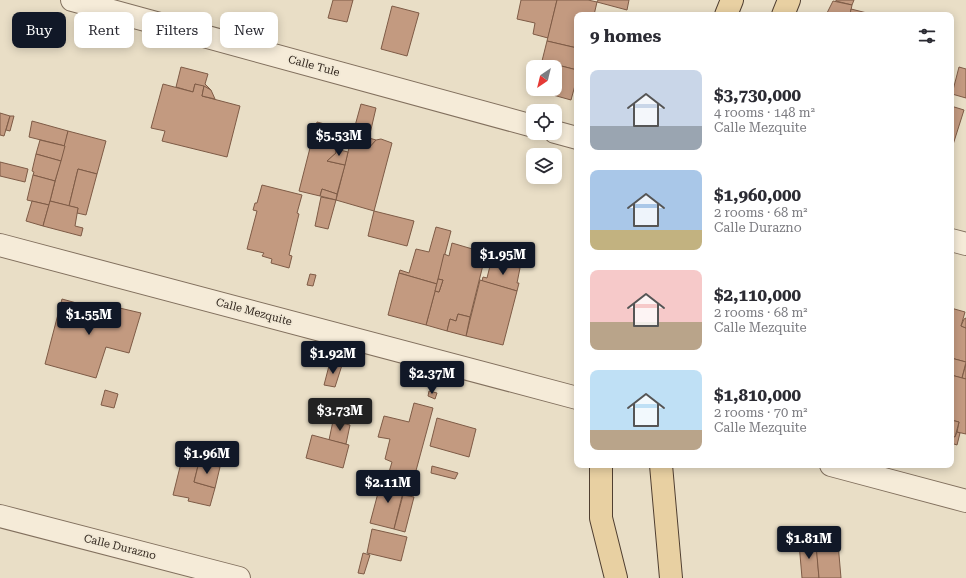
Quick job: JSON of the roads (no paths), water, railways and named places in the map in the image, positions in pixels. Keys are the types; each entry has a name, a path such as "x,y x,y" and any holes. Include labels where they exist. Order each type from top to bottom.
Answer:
{"main road":[{"path":"727,12 732,0"},
{"path":"783,12 789,0"},
{"path":"601,468 601,518 616,578"},
{"path":"661,468 672,578"}],"street":[{"name":"Calle Tule","path":"72,0 526,124"},
{"path":"562,134 574,137"},
{"path":"954,241 966,244"},
{"name":"Calle Mezquite","path":"0,245 574,397"},
{"path":"842,468 966,501"},
{"name":"Calle Durazno","path":"0,516 239,578"}]}
